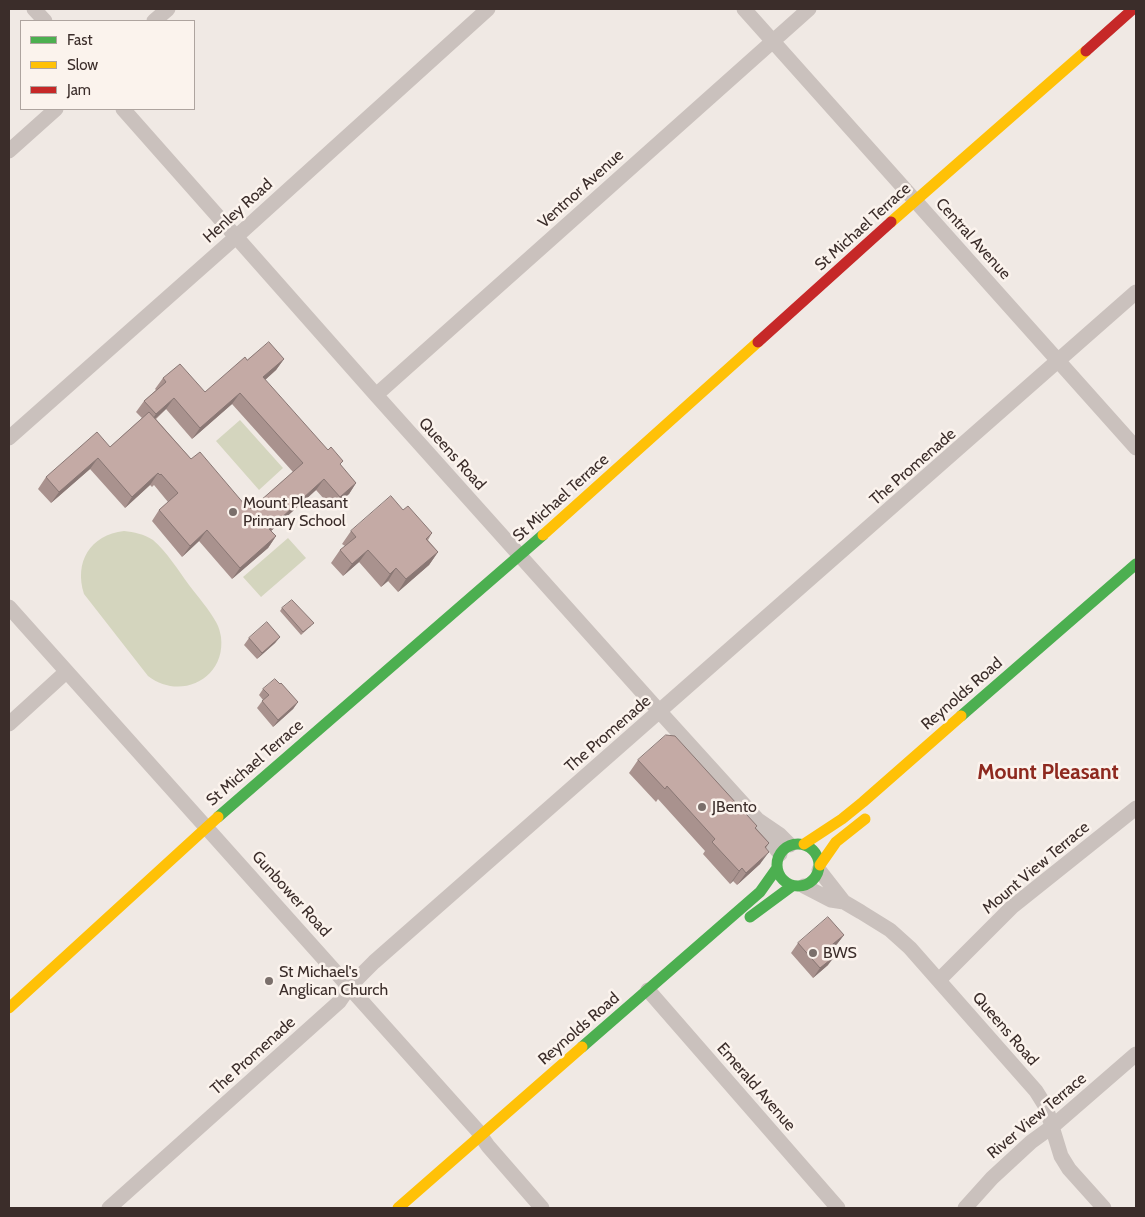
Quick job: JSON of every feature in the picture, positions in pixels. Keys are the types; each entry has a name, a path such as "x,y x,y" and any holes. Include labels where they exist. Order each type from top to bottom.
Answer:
{"street":[{"path":"34,9 44,20"},
{"path":"155,20 168,9"},
{"name":"Henley Road","path":"9,438 236,237 488,9"},
{"name":"Central Avenue","path":"744,9 1136,448"},
{"name":"Ventnor Avenue","path":"376,395 809,9"},
{"name":"St Michael Terrace","path":"9,1008 206,827 520,556 915,201 1133,9"},
{"path":"9,151 55,110"},
{"name":"Queens Road","path":"124,110 660,712 758,820 780,835 788,853"},
{"name":"The Promenade","path":"109,1208 340,1002 350,986 374,962 1136,292"},
{"name":"Reynolds Road","path":"406,1206 486,1144 619,1023 654,996 760,892 788,853 842,820 962,723 1136,564"},
{"name":"Gunbower Road","path":"9,607 350,986 542,1208"},
{"path":"9,724 66,672"},
{"path":"738,927 763,906 798,886 814,880 819,867 836,842 872,814 863,802"},
{"name":"Mount View Terrace","path":"940,980 1012,907 1136,808"},
{"path":"798,886 782,879 788,853 815,852 819,867"},
{"name":"Queens Road","path":"819,867 844,902"},
{"name":"Queens Road","path":"798,886 831,900 844,902 890,930 910,948 1036,1091 1046,1107 1061,1156 1104,1208"},
{"name":"Emerald Avenue","path":"654,996 838,1208"},
{"name":"River View Terrace","path":"965,1208 992,1178 1031,1142 1053,1126 1136,1054"}],"green space":[{"path":"240,420 283,468 259,490 216,441"},
{"path":"124,531 146,536 158,545 207,608 217,624 221,637 221,652 209,674 198,682 186,686 174,686 161,683 148,676 84,594 81,571 83,561 88,552 102,538"},
{"path":"288,538 306,558 261,597 243,577"}],"building":[{"path":"269,342 284,359 263,377 328,450 331,447 343,461 340,464 356,483 340,497 324,479 269,529 276,536 240,568 207,530 190,546 159,510 178,493 161,474 158,473 132,497 98,458 59,492 46,477 97,432 110,447 149,412 191,459 200,452 245,505 247,503 251,509 303,463 240,393 200,428 174,398 156,414 144,401 166,382 163,378 180,364 205,392 245,357 247,360"},
{"path":"391,496 403,510 408,506 432,533 426,539 438,552 406,579 396,568 390,574 368,550 352,564 340,550 356,537 351,531"},
{"path":"292,600 314,623 303,632 282,608"},
{"path":"267,622 280,637 262,653 249,638"},
{"path":"275,679 298,702 278,720 262,701 269,695 263,689"},
{"path":"666,735 675,736 757,826 755,828 769,843 765,847 769,852 746,873 742,868 739,871 712,842 715,839 667,786 665,789 638,760"},
{"path":"828,917 844,935 828,948 835,956 820,968 798,943"}],"traffic: fast":[{"path":"218,817 543,535"},
{"path":"961,716 1136,564"},
{"path":"802,844 810,847 816,853 819,865 816,877 810,883 794,886 786,883 780,877 777,861 780,853 786,847 802,844"},
{"path":"582,1047 760,892 777,868"},
{"path":"750,917 792,886"}],"traffic: slow":[{"path":"891,222 1086,51"},
{"path":"543,535 758,342"},
{"path":"804,844 842,819 863,802 961,716"},
{"path":"9,1008 218,817"},
{"path":"820,865 836,842 865,819"},
{"path":"398,1208 582,1047"}],"traffic: jam":[{"path":"1086,51 1133,9"},
{"path":"758,342 891,222"}],"place":[{"name":"Mount Pleasant Primary School","path":"233,512"},
{"name":"JBento","path":"702,807"},
{"name":"BWS","path":"813,953"},
{"name":"St Michael's Anglican Church","path":"269,981"}],"district":[{"name":"Mount Pleasant","path":"1048,773"}]}
